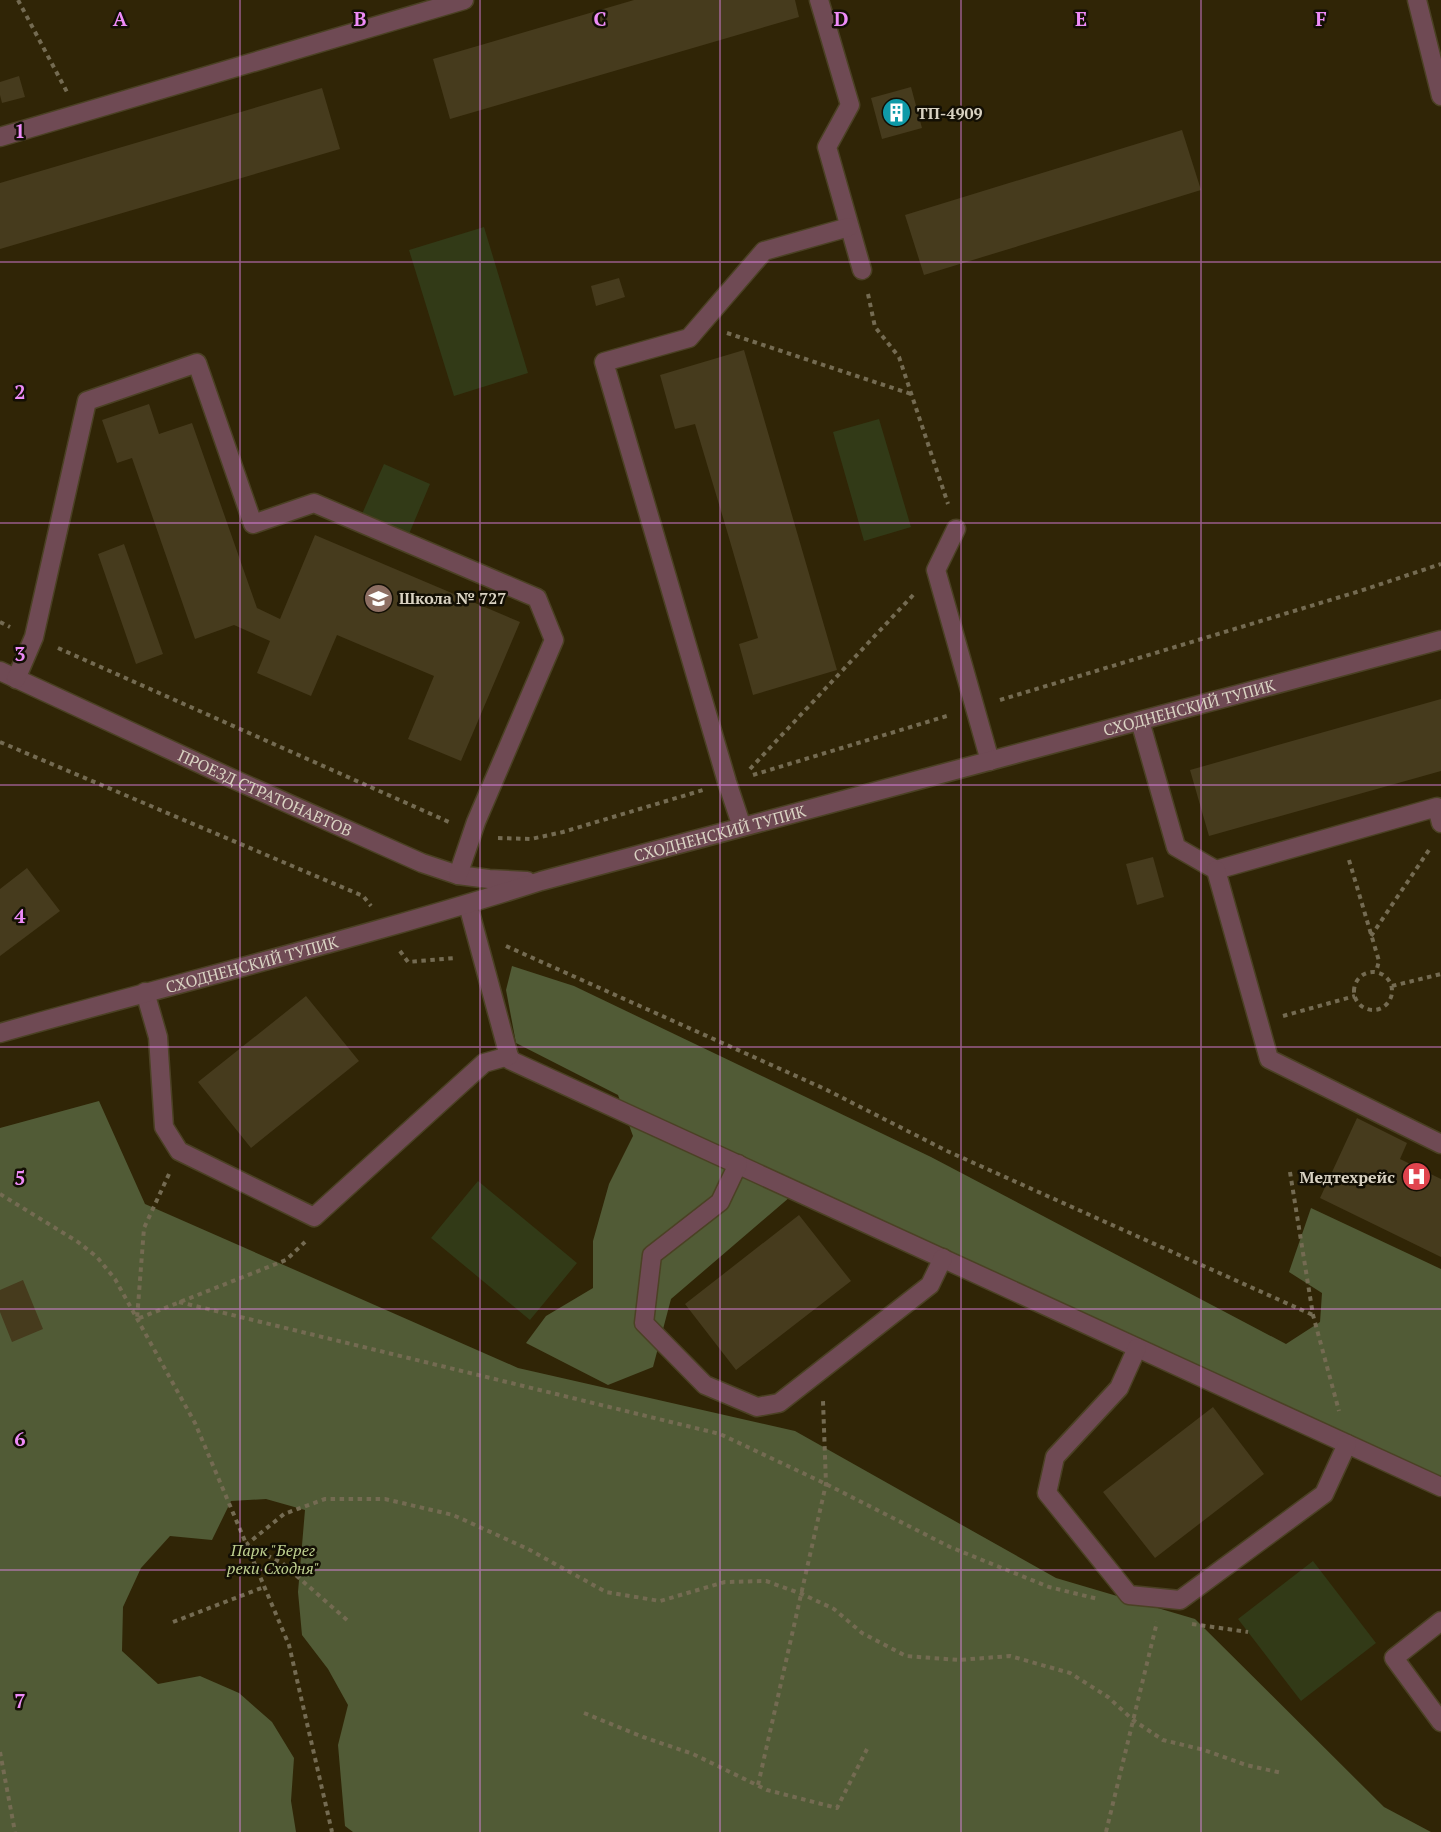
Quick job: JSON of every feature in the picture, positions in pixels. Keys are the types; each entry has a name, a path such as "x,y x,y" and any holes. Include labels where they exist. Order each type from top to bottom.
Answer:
{"street":[{"path":"0,137 464,0"},
{"path":"819,0 850,105 827,147 862,270"},
{"path":"1417,0 1441,96"},
{"path":"742,827 604,362 689,338 764,251 849,227"},
{"path":"8,675 34,637 87,401 197,363 253,524 314,503 537,598 554,640 476,822 458,875"},
{"path":"956,529 936,570 990,761"},
{"name":"СХОДНЕНСКИЙ ТУПИК","path":"0,1033 468,905 541,881 1441,640"},
{"name":"ПРОЕЗД СТРАТОНАВТОВ","path":"8,675 422,863 458,875 541,881"},
{"path":"1140,721 1176,848 1216,870 1437,807 1441,823"},
{"path":"1216,870 1269,1059 1441,1144"},
{"path":"468,905 472,955 510,1060 1441,1487"},
{"path":"145,992 158,1037 164,1127 179,1151 314,1217 484,1063 509,1056"},
{"path":"738,1164 720,1202 652,1255 644,1323 705,1385 756,1407 779,1403 930,1285 943,1258"},
{"path":"1137,1348 1119,1388 1055,1457 1047,1493 1129,1595 1180,1600 1324,1494 1347,1444"},
{"path":"1441,1621 1394,1658 1441,1722"}],"path":[{"path":"18,0 78,114"},
{"path":"862,270 875,327 899,357 956,529"},
{"path":"701,324 911,394"},
{"path":"749,770 936,570"},
{"path":"0,742 363,896 375,910"},
{"path":"1342,834 1379,962 1376,972"},
{"path":"1371,936 1435,841"},
{"path":"399,950 408,962 472,955 505,945 825,1089 958,1155 1313,1315"},
{"path":"1368,972 1376,972 1386,977 1392,986 1390,1001 1378,1010 1364,1008 1355,996 1355,985 1359,978 1368,972"},
{"path":"1392,986 1441,974"},
{"path":"1260,1023 1355,996"},
{"path":"137,1319 144,1228 179,1151"},
{"path":"1290,1172 1313,1315 1347,1444"},
{"path":"0,1194 78,1242 97,1257 115,1279 195,1423 289,1645 332,1832"},
{"path":"137,1319 286,1260 305,1242 314,1217"},
{"path":"179,1302 720,1434 826,1484 950,1547 1049,1587 1104,1601"},
{"path":"758,1785 826,1484 821,1370"},
{"path":"246,1545 284,1514 325,1499 385,1498 453,1515 528,1549 606,1592 660,1601 725,1582 766,1581 834,1609 862,1633 906,1656 959,1660 1010,1656 1070,1673 1108,1697 1133,1720 1163,1740 1204,1750 1246,1765 1282,1773"},
{"path":"246,1545 282,1563 347,1620"},
{"path":"173,1622 264,1587"},
{"path":"1182,1621 1248,1632"},
{"path":"1106,1832 1157,1623"},
{"path":"584,1713 693,1754 767,1790 837,1808 867,1749"},
{"path":"0,1752 15,1832"}],"green space":[{"path":"484,227 528,373 454,396 409,250"},
{"path":"879,419 911,527 864,541 833,432"},
{"path":"384,464 430,484 409,534 362,514"},
{"path":"512,966 574,986 931,1157 1286,1344 1320,1322 1322,1293 1289,1272 1311,1208 1441,1269 1441,1481 804,1185 671,1299 653,1367 608,1385 526,1343 546,1316 593,1288 593,1241 609,1184 633,1136 618,1095 516,1043 506,990"},
{"name":"Парк \"Берег реки Сходня\"","path":"99,1101 145,1204 518,1368 795,1431 1056,1578 1195,1619 1384,1807 1431,1832 353,1832 345,1826 338,1745 348,1705 328,1669 302,1635 298,1592 305,1510 266,1499 231,1501 212,1540 170,1536 141,1568 123,1607 122,1651 158,1684 200,1676 239,1693 272,1722 294,1758 291,1801 296,1832 0,1832 0,1128"},
{"path":"478,1181 577,1263 530,1320 431,1238"},
{"path":"1313,1561 1376,1643 1301,1701 1238,1619"}],"building":[{"path":"634,0 795,0 799,17 450,119 433,59"},
{"path":"19,76 25,97 2,103 0,82"},
{"name":"ТП-4909","path":"911,87 922,128 882,139 871,98"},
{"path":"322,88 340,149 0,249 0,183"},
{"path":"1182,130 1201,190 924,275 905,215"},
{"path":"619,278 625,297 596,306 591,286"},
{"path":"744,350 837,670 753,695 739,644 758,638 727,531 695,424 675,429 660,375"},
{"path":"149,404 159,434 192,423 257,608 280,619 315,535 520,622 461,761 408,739 434,676 337,635 311,696 257,673 270,641 234,625 195,639 132,458 117,463 102,420"},
{"path":"124,544 163,654 136,664 98,554"},
{"path":"1441,699 1441,771 1209,836 1190,770"},
{"path":"1153,857 1164,897 1137,905 1126,864"},
{"path":"27,868 60,911 0,956 0,889"},
{"path":"306,996 359,1061 251,1148 198,1082"},
{"path":"1357,1118 1407,1143 1400,1159 1441,1179 1441,1257 1320,1198"},
{"path":"799,1215 851,1281 736,1370 685,1304"},
{"path":"23,1280 43,1329 12,1342 0,1312 0,1290"},
{"path":"1213,1407 1264,1474 1155,1558 1103,1492"}],"place":[{"name":"ТП-4909","path":"896,113"},
{"name":"Школа № 727","path":"378,598"},
{"name":"Медтехрейс","path":"1416,1177"}]}
